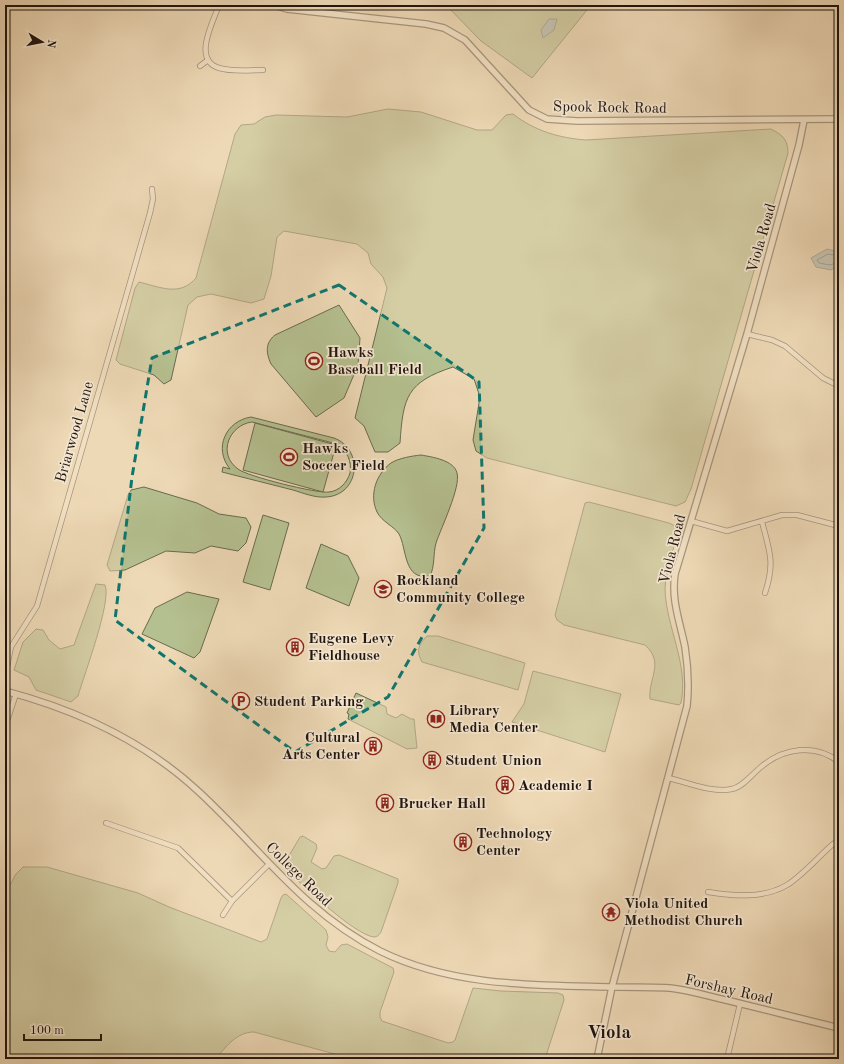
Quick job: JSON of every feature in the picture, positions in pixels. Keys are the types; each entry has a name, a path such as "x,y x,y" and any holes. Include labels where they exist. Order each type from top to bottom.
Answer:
{"street":[{"path":"219,5 208,37 205,56 211,64 220,69 263,70"},
{"name":"Spook Rock Road","path":"274,5 287,9 426,24 452,31 471,45 523,104 535,114 547,119 577,121 839,120"},
{"path":"200,66 208,60"},
{"name":"Viola Road","path":"597,1059 612,987 669,778 682,728 688,695 685,648 673,594 675,574 747,334 799,145 804,120"},
{"name":"Briarwood Lane","path":"5,677 12,647 36,606 151,209 152,189"},
{"path":"747,334 772,340 784,346 823,378 839,386"},
{"path":"691,521 727,531 782,515 797,515 839,526"},
{"path":"762,522 772,564 771,575 765,593"},
{"name":"College Road","path":"5,691 57,706 100,724 154,756 199,792 309,904 342,929 381,951 420,967 449,975 494,982 612,987"},
{"path":"5,727 16,694"},
{"path":"669,778 704,787 734,789 761,767 779,755 790,751 814,751 832,757 839,762"},
{"path":"106,823 178,848 232,901"},
{"path":"708,892 743,895 771,892 786,885 833,844 839,841"},
{"path":"223,915 232,901 269,864"},
{"name":"Forshay Road","path":"612,987 672,988 839,1028"},
{"path":"727,1059 740,1004"}],"highlighted area":[{"path":"339,285 479,382 484,528 388,697 295,752 115,620 132,477 152,358"}],"green space":[{"path":"446,5 591,5 532,78 481,41"},
{"path":"388,109 421,112 477,130 492,130 506,115 513,114 530,125 548,133 586,140 771,129 779,133 784,138 788,153 691,489 685,502 676,506 487,458 476,451 473,440 480,397 474,379 453,367 426,379 410,393 403,414 400,443 388,452 375,452 364,426 355,418 387,288 383,277 371,264 368,253 357,244 284,231 277,237 271,276 264,299 251,303 211,294 197,297 188,305 171,380 164,384 154,375 120,364 116,360 135,288 139,282 162,288 176,289 190,284 196,278 235,134 241,125 254,124 265,117 276,115 347,117"},
{"name":"Hawks Baseball Field","path":"339,305 360,338 358,365 344,398 316,417 271,364 267,348 269,341 275,335"},
{"path":"251,417 334,438 344,444 354,461 354,471 351,480 346,488 337,494 326,497 318,497 222,472 223,467 230,469 225,461 223,453 225,437 235,424","holes":["252,422 337,444 344,450 348,457 350,473 342,486 329,492 311,490 267,480 244,472 232,463 228,456 227,448 228,441 237,428"]},
{"name":"Hawks Soccer Field","path":"255,423 336,445 323,492 243,470"},
{"path":"421,455 447,462 452,465 457,473 456,488 436,543 433,568 430,576 415,574 410,569 399,534 379,515 374,499 375,485 381,473 391,463"},
{"path":"144,487 197,503 219,514 246,518 251,527 246,543 238,551 211,546 195,553 166,551 125,570 110,571 107,565 128,495 131,490"},
{"path":"589,502 669,523 675,526 676,532 674,548 667,574 665,589 666,603 682,674 683,688 681,703 679,705 650,699 655,664 651,652 645,645 564,625 557,620 555,615 585,503"},
{"path":"263,515 289,523 270,590 243,582"},
{"path":"321,544 348,556 359,578 349,606 306,588"},
{"path":"96,584 105,585 105,606 78,696 71,702 36,690 29,677 14,670 23,642 36,629 43,630 49,640 60,649 74,645"},
{"path":"187,592 219,599 200,652 194,658 142,634 155,608"},
{"path":"427,636 438,636 525,663 518,690 422,662 419,655 419,648"},
{"path":"533,671 621,694 605,752 512,722 524,704"},
{"path":"356,693 386,707 387,714 396,718 402,714 414,719 417,748 407,749 348,719 349,714 347,713"},
{"path":"303,836 316,844 317,848 311,862 322,869 326,868 334,856 339,855 398,879 398,883 381,932 378,936 374,937 365,934 341,918 284,867 284,864 300,837"},
{"path":"23,867 47,867 138,893 169,907 261,942 267,939 281,898 286,894 326,930 328,937 326,945 329,951 335,952 341,945 347,944 393,968 394,972 380,1012 382,1021 448,1043 455,1040 473,988 501,991 558,993 563,995 564,1000 545,1059 353,1059 254,1032 242,1034 237,1037 216,1059 5,1059 5,894 16,874"}],"water":[{"path":"549,19 557,19 554,30 543,38 541,30"},
{"path":"827,249 839,252 839,265 831,270 816,267 811,258"}],"place":[{"name":"Hawks Baseball Field","path":"314,361"},
{"name":"Hawks Soccer Field","path":"289,457"},
{"name":"Rockland Community College","path":"383,589"},
{"name":"Eugene Levy Fieldhouse","path":"295,647"},
{"name":"Student Parking","path":"241,701"},
{"name":"Library Media Center","path":"436,719"},
{"name":"Cultural Arts Center","path":"373,746"},
{"name":"Student Union","path":"432,760"},
{"name":"Academic I","path":"505,785"},
{"name":"Brucker Hall","path":"385,803"},
{"name":"Technology Center","path":"463,842"},
{"name":"Viola United Methodist Church","path":"611,912"}],"district":[{"name":"Viola","path":"609,1031"}]}
